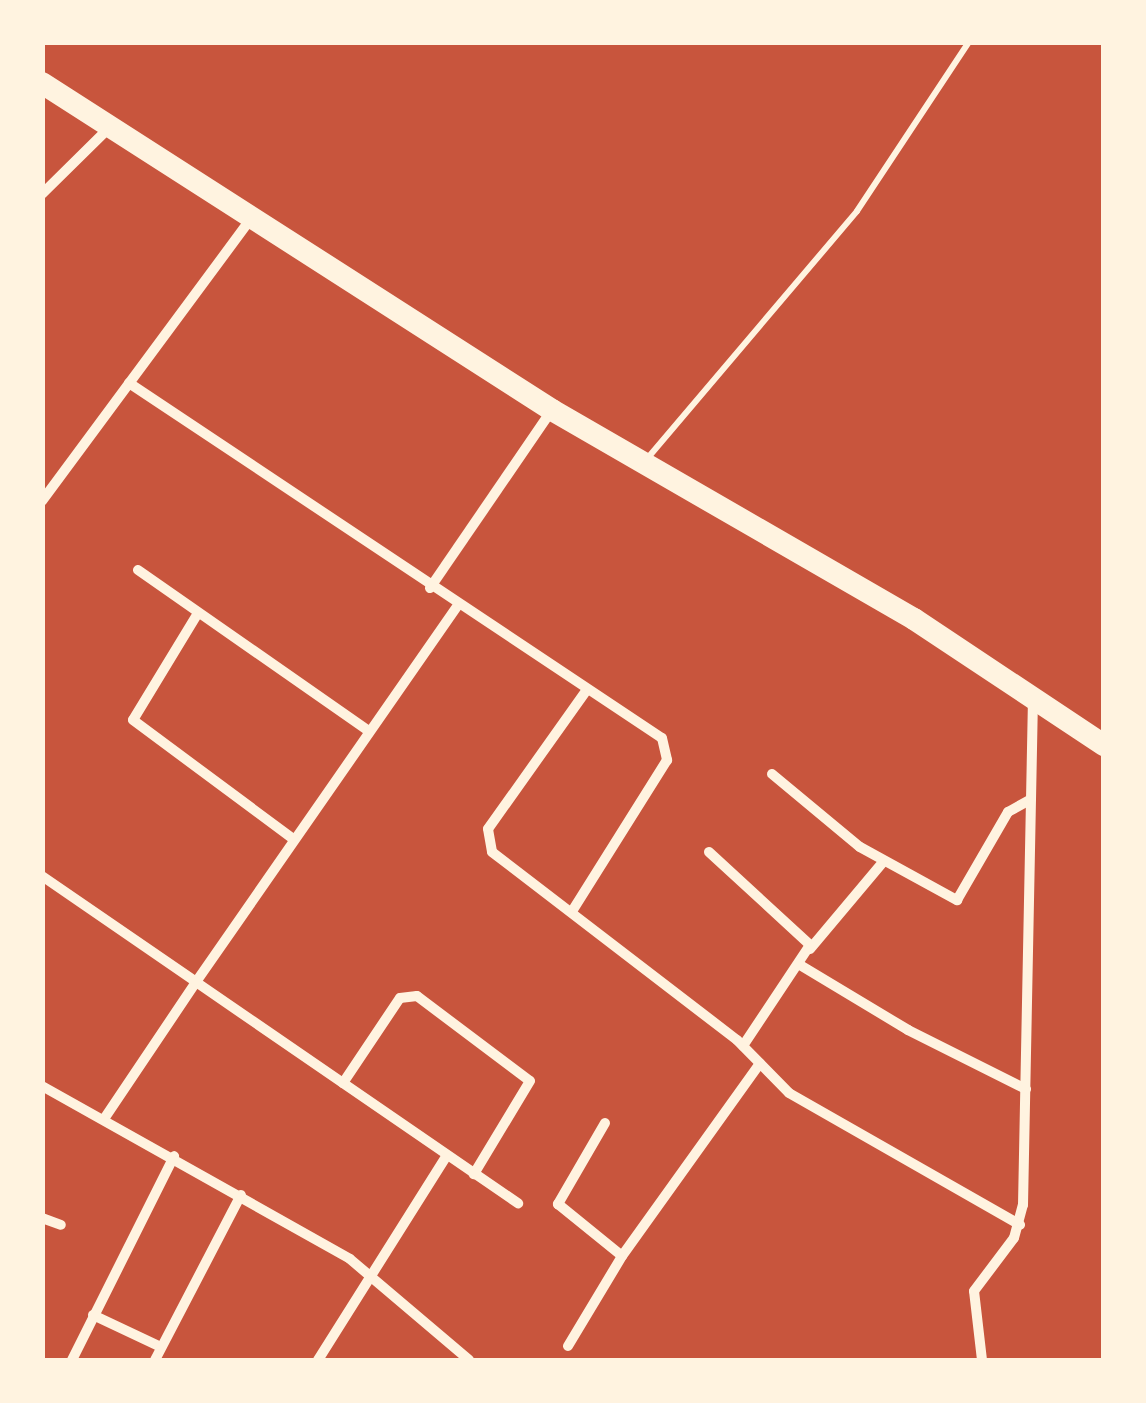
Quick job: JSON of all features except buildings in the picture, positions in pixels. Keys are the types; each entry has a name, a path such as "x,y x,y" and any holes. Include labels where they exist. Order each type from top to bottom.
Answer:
{"highway":[{"path":"42,83 552,410 914,619 1104,745"}],"street":[{"path":"42,194 111,126"},
{"path":"42,501 251,219"},
{"path":"129,383 458,607 662,738 667,760 573,910"},
{"path":"430,588 552,410"},
{"path":"138,570 369,731"},
{"path":"104,1119 292,838 458,607"},
{"path":"198,612 133,720 292,838"},
{"path":"586,691 486,840 492,852 573,910 742,1046 788,1093 1020,1225"},
{"path":"982,1360 974,1292 1020,1225 1033,696"},
{"path":"772,774 883,862 951,898 962,898 1005,816 1031,800"},
{"path":"709,852 808,939 808,950"},
{"path":"742,1046 808,950 883,862"},
{"path":"42,876 518,1203"},
{"path":"800,966 1026,1089"},
{"path":"343,1084 400,998 417,996 530,1081 474,1174"},
{"path":"568,1346 622,1256 760,1064"},
{"path":"42,1086 174,1156 370,1274 470,1360"},
{"path":"605,1122 558,1204 622,1256"},
{"path":"318,1360 447,1155"},
{"path":"72,1360 174,1156"},
{"path":"155,1360 241,1195"},
{"path":"42,1218 61,1225"},
{"path":"93,1315 161,1348"}],"lane":[{"path":"644,463 857,211 969,42"}]}
